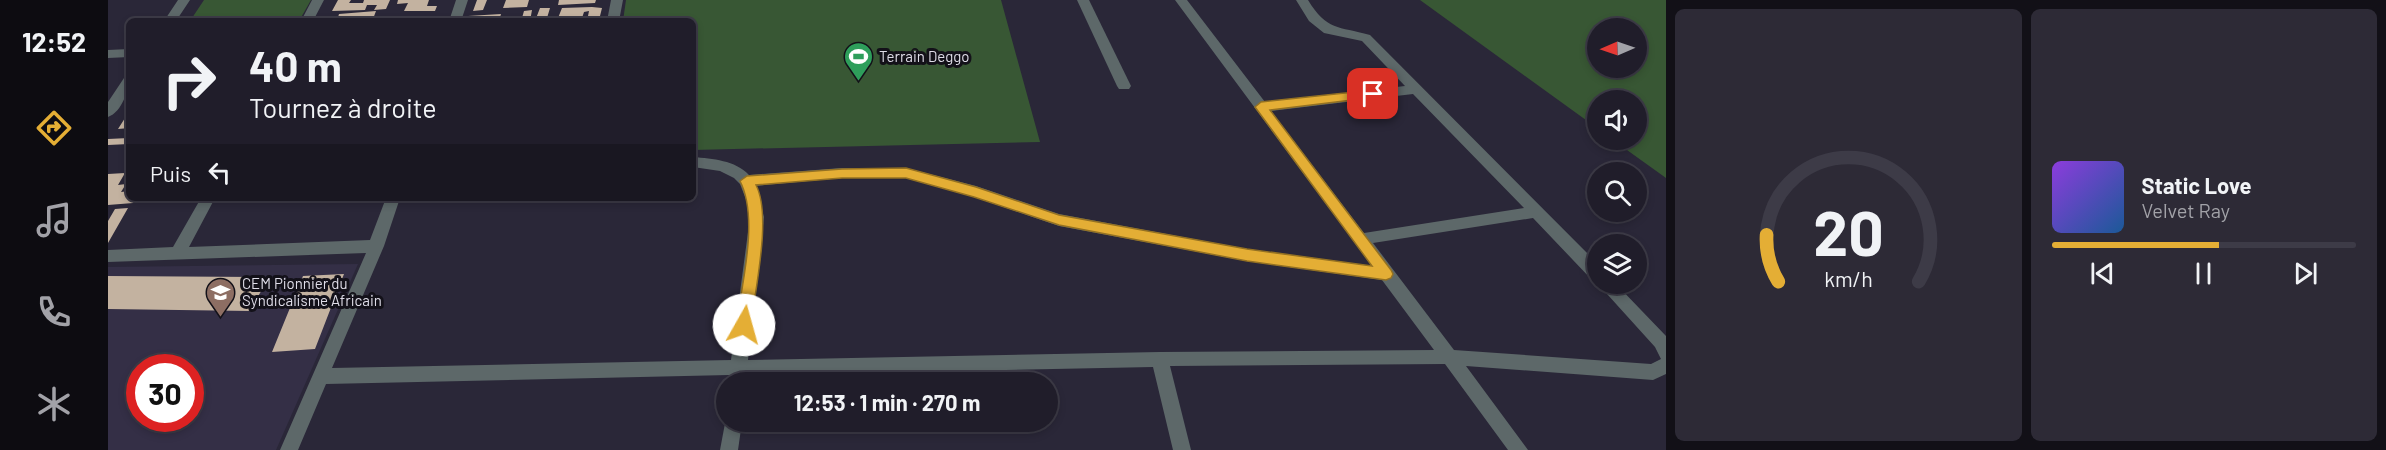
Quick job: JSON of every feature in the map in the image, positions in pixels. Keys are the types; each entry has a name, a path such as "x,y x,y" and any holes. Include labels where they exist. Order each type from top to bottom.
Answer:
{"street":[{"path":"172,18 184,0"},
{"path":"309,18 318,0"},
{"path":"456,18 462,0"},
{"path":"614,18 617,0"},
{"path":"1083,0 1124,86"},
{"path":"1181,0 1519,450"},
{"path":"1302,0 1313,18 1328,30 1366,38 1587,263"},
{"path":"108,54 126,53"},
{"path":"108,112 126,85"},
{"path":"1261,107 1417,89"},
{"path":"696,162 716,164 733,169 747,181 753,193 757,217 738,372"},
{"path":"747,181 842,174 906,173 976,192 1059,220 1247,255 1386,274"},
{"path":"178,252 206,201"},
{"path":"289,450 376,246 392,201"},
{"path":"1362,239 1538,212"},
{"path":"108,256 376,246"},
{"path":"1615,294 1662,343 1666,354"},
{"path":"817,372 1160,359 1449,357 1653,372 1666,365"},
{"path":"1160,359 1182,450"},
{"path":"321,376 716,375"},
{"path":"729,450 732,432"}],"shaded area":[{"name":"CEM Pionnier du Syndicalisme Africain","path":"358,264 276,450 108,450 108,267"}],"green space":[{"path":"204,0 311,0 301,18 192,18"},
{"name":"Terrain Deggo","path":"626,0 1001,0 1040,142 696,150 696,18 623,18"},
{"path":"1420,0 1666,0 1666,178 1647,164 1647,162 1627,150 1647,150 1647,90 1587,90 1587,121"}],"building":[{"path":"338,0 363,3 364,0 390,0 386,9 374,10 377,5 367,5 365,10 332,11"},
{"path":"398,0 429,0 427,6 437,6 435,11 404,11 408,3 397,4"},
{"path":"477,0 487,0 483,10 473,11"},
{"path":"506,0 529,0 527,7 503,8"},
{"path":"559,0 596,0 595,3 558,5"},
{"path":"540,8 550,8 547,18 536,18"},
{"path":"562,8 602,8 600,16 588,16 589,11 584,12 582,18 558,18"},
{"path":"532,10 531,18 522,18 524,11"},
{"path":"376,11 373,18 338,18 339,14"},
{"path":"501,14 500,18 468,18 468,16"},
{"path":"125,118 126,118 126,128 118,129"},
{"path":"126,138 126,144 108,145 108,139"},
{"path":"125,173 118,185 126,184 121,192 126,191 126,201 134,201 133,203 108,205 108,174"},
{"path":"128,208 108,243 108,221 115,209"},
{"path":"344,274 315,349 272,352 303,276"},
{"path":"108,276 269,277 250,311 108,309"}],"place":[{"name":"Terrain Deggo","path":"858,82"},
{"name":"CEM Pionnier du Syndicalisme Africain","path":"221,318"}],"route":[{"path":"744,325 757,217 753,193 747,181 842,174 906,173 931,178 1059,220 1247,255 1386,274 1261,107 1373,94"}]}
